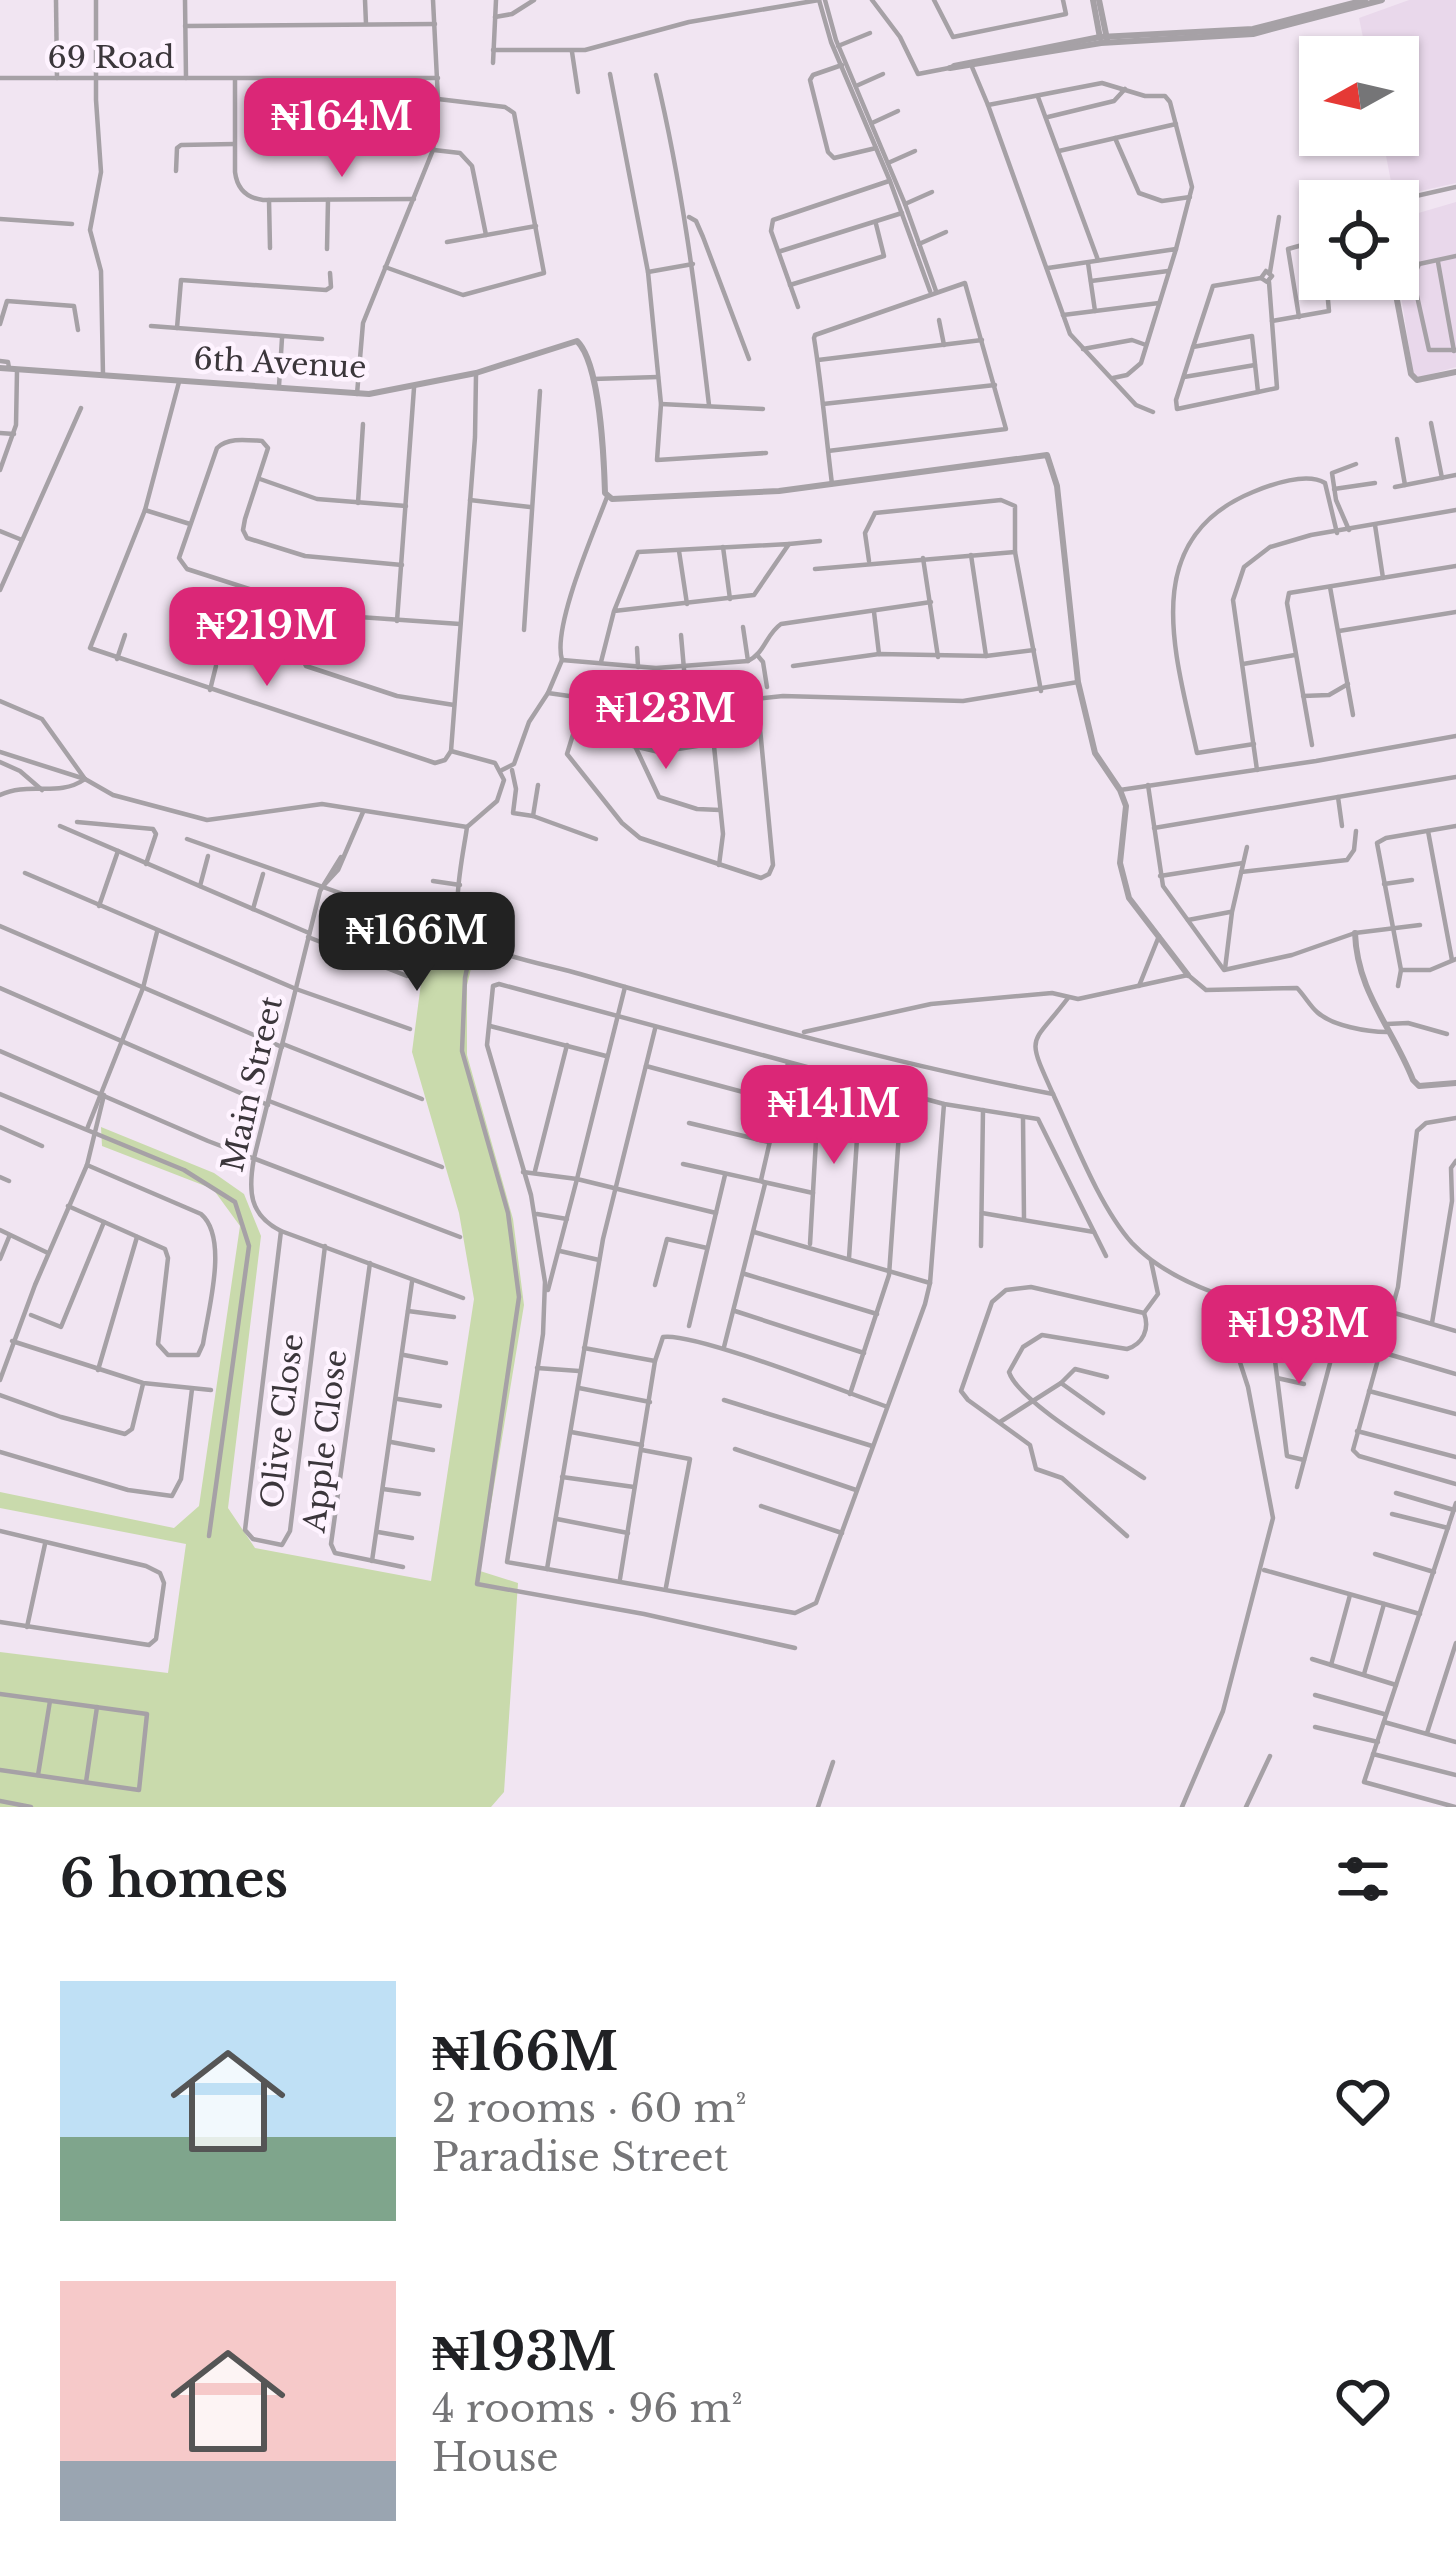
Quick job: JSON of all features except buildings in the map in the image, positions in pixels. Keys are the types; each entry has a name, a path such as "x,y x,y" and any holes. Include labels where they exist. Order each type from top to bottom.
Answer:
{"street":[{"path":"56,0 57,78"},
{"path":"96,0 101,172 90,230 101,271 103,375"},
{"path":"185,0 186,78"},
{"path":"365,0 366,24"},
{"path":"357,394 362,323 434,150 438,78 433,0"},
{"path":"493,62 496,0"},
{"path":"495,17 514,13 534,0"},
{"path":"494,50 572,52 688,22 821,0"},
{"path":"821,0 869,124"},
{"path":"821,0 919,244 933,292"},
{"path":"872,0 900,37 918,74 1104,40 1252,29 1365,0"},
{"path":"934,0 952,37 1066,14 1063,0"},
{"path":"1096,0 1104,40"},
{"path":"1104,40 1253,34 1382,0"},
{"path":"185,26 435,24"},
{"path":"838,46 870,33"},
{"path":"57,48 78,47"},
{"path":"572,52 578,92"},
{"path":"843,64 811,80 829,155 834,158 879,147"},
{"path":"971,64 1070,334 1136,405 1153,412"},
{"path":"610,74 648,272 661,404 657,460 766,453"},
{"path":"856,86 883,74"},
{"path":"656,75 686,217 709,405"},
{"name":"69 Road","path":"0,78 438,78"},
{"path":"235,79 238,186 252,198 415,199"},
{"path":"285,79 285,136 291,144 362,143 368,135 372,79"},
{"path":"988,105 1102,83 1165,97 1192,187 1146,345 1135,370 1111,378"},
{"path":"1046,118 1114,101 1125,89"},
{"path":"1037,95 1098,260"},
{"path":"385,268 463,295 541,276 544,269 511,110 438,99"},
{"path":"869,124 898,112"},
{"path":"1058,151 1176,124"},
{"path":"1115,138 1138,193 1162,201 1190,197"},
{"path":"176,171 181,145 234,144"},
{"path":"879,147 892,180"},
{"path":"434,150 467,157 486,235"},
{"path":"888,163 915,151"},
{"path":"798,307 771,225 777,218 892,180"},
{"path":"1419,195 1456,187"},
{"path":"778,252 876,223 932,192"},
{"path":"269,200 270,248"},
{"path":"327,249 328,200"},
{"path":"905,210 933,292"},
{"path":"686,217 696,221 749,359"},
{"path":"1265,280 1213,286 1177,409 1277,388 1265,280 1280,217"},
{"path":"0,219 72,224"},
{"path":"790,285 884,256 876,223"},
{"path":"447,242 536,226"},
{"path":"919,244 946,232"},
{"path":"1299,246 1288,249 1299,316"},
{"path":"1048,268 1176,249"},
{"path":"1438,260 1455,351 1434,352 1426,344 1413,278 1420,264 1438,260 1456,256"},
{"path":"1088,262 1095,311"},
{"path":"648,272 693,264"},
{"path":"1090,281 1168,271"},
{"path":"176,328 181,280 326,290 331,287 331,273"},
{"path":"828,452 1004,431 967,284 817,333 818,361 828,452 832,485"},
{"path":"1272,322 1331,308 1330,300"},
{"path":"1397,300 1411,374 1418,380 1456,372"},
{"path":"0,324 7,301 74,306 78,330"},
{"path":"1064,315 1159,303"},
{"path":"939,320 944,345"},
{"path":"151,326 322,339"},
{"path":"1193,347 1252,336 1258,392"},
{"path":"279,389 282,338"},
{"path":"818,361 982,340"},
{"path":"1083,349 1132,340 1146,345"},
{"name":"6th Avenue","path":"6,366 357,394 414,388 476,373 572,341 584,349 593,379"},
{"path":"1184,376 1256,365"},
{"path":"0,470 14,434 6,366"},
{"path":"178,382 145,510 90,642 93,650 422,760 440,762 451,751 476,373"},
{"path":"596,839 513,813 512,767 529,722 562,660 558,648 571,597 608,497 593,379 658,377"},
{"path":"823,404 994,385"},
{"path":"398,621 414,388"},
{"path":"524,629 540,391"},
{"path":"661,404 763,409"},
{"path":"0,590 81,408"},
{"path":"1431,423 1442,478"},
{"path":"358,503 363,424"},
{"path":"0,433 14,434"},
{"path":"1397,439 1405,485"},
{"path":"402,565 305,556 247,538 243,530 268,452 266,443 244,440 220,444 179,559 184,568 318,612 460,625"},
{"path":"608,497 722,496 1047,455 1057,486 1078,682 1095,753 1120,790 1126,808 1120,863 1129,898 1188,975 1206,991 1297,988 1325,1017 1393,1033"},
{"path":"1349,530 1334,489 1333,471 1356,464"},
{"path":"1395,487 1456,475"},
{"path":"1254,744 1197,753 1174,637 1177,568 1193,534 1213,513 1283,483 1320,478 1336,533"},
{"path":"260,479 317,499 407,506"},
{"path":"1334,489 1376,483"},
{"path":"469,500 530,506"},
{"path":"869,562 865,533 875,513 1012,502 1040,691"},
{"path":"145,510 190,524"},
{"path":"1257,770 1234,592 1249,561 1292,539 1456,510"},
{"path":"1375,525 1383,578"},
{"path":"0,531 22,540"},
{"path":"601,662 634,555 820,541"},
{"path":"614,611 758,593 789,544"},
{"path":"723,547 730,598"},
{"path":"679,551 687,604"},
{"path":"815,569 1016,552"},
{"path":"970,554 986,656"},
{"path":"922,557 938,657"},
{"path":"1312,746 1289,593 1456,566"},
{"path":"1330,587 1353,716"},
{"path":"562,660 684,668 748,661 758,656 782,624 931,602"},
{"path":"874,610 879,655"},
{"path":"318,612 306,666 397,696 454,705"},
{"path":"1339,631 1456,612"},
{"path":"228,619 308,644"},
{"path":"743,627 748,661"},
{"path":"681,634 686,692"},
{"path":"117,658 125,635"},
{"path":"637,648 638,667"},
{"path":"794,666 879,655 986,656 1034,650"},
{"path":"1243,664 1295,655"},
{"path":"758,656 767,687"},
{"path":"210,691 216,666"},
{"path":"548,693 661,709 757,697 963,701 1078,682"},
{"path":"1303,696 1334,693 1348,684"},
{"path":"584,699 568,759 631,832 651,844 761,878 772,870 757,697"},
{"path":"0,701 42,719 85,778"},
{"path":"573,732 664,752 760,736"},
{"path":"1120,790 1456,736"},
{"path":"714,744 723,834 719,865"},
{"path":"635,745 659,797 697,809 720,810"},
{"path":"451,751 486,758 502,770 504,787 500,797 467,827 458,914 470,937 462,1051 508,1213 519,1297 476,1584 644,1614 795,1648"},
{"path":"0,752 85,778 112,795 207,820 307,804 467,827"},
{"path":"0,762 20,770 42,790"},
{"path":"502,770 512,767"},
{"path":"1154,828 1456,777"},
{"path":"0,795 19,788 64,790 85,778"},
{"path":"533,816 538,785"},
{"path":"1148,785 1160,876 1225,970"},
{"path":"1338,797 1342,826"},
{"name":"Main Street","path":"281,1231 265,1223 250,1198 254,1158 322,886 332,880 363,812"},
{"path":"77,823 153,829 156,834 146,863"},
{"path":"60,826 410,976 419,932"},
{"path":"1398,986 1401,970 1377,849 1381,839 1456,826"},
{"path":"1241,872 1347,860 1353,855 1355,831"},
{"path":"1401,970 1430,970 1454,960 1428,831"},
{"path":"187,839 422,922"},
{"path":"1225,970 1247,848"},
{"path":"99,906 118,850"},
{"path":"200,886 208,856"},
{"path":"1160,876 1243,863"},
{"path":"26,873 296,989 410,1029"},
{"path":"253,909 263,874"},
{"path":"1384,884 1412,880"},
{"path":"434,881 460,885"},
{"path":"1188,920 1232,912"},
{"path":"431,914 434,932 451,931 625,987 952,1075 1053,1094"},
{"path":"451,931 458,914"},
{"path":"363,959 372,915"},
{"path":"1225,970 1292,955 1355,933 1420,925"},
{"path":"0,926 282,1046 422,1099"},
{"path":"0,1380 87,1165 95,1141 90,1130 143,988 157,932"},
{"path":"1355,933 1362,980 1416,1085 1456,1083"},
{"path":"1139,986 1160,934"},
{"path":"798,1033 931,1004 972,1004 1047,993 1078,1000 1188,975"},
{"path":"545,1294 535,1214 487,1045 490,990 499,985 944,1104 1042,1123 1106,1256"},
{"path":"625,987 560,1251 545,1294 507,1562 800,1613 816,1603 930,1283 944,1104"},
{"path":"0,988 268,1103 442,1167"},
{"path":"1068,998 1036,1038 1035,1054 1114,1216 1151,1261 1218,1295 1383,1337"},
{"path":"1387,1024 1408,1023 1447,1034"},
{"path":"487,1026 606,1056"},
{"path":"548,1569 599,1260 655,1029"},
{"path":"535,1171 567,1045"},
{"path":"0,1051 254,1158 460,1237"},
{"path":"766,1184 761,1180 788,1063"},
{"path":"646,1066 818,1112"},
{"path":"810,1247 820,1070"},
{"path":"849,1258 861,1079"},
{"path":"850,1394 890,1271 902,1091"},
{"path":"0,1094 184,1170 235,1202 249,1246 209,1536"},
{"path":"981,1246 983,1109"},
{"path":"1023,1117 1024,1220"},
{"path":"1456,1118 1426,1124 1417,1131 1406,1235 1391,1312 1353,1450 1359,1456 1456,1484"},
{"path":"689,1123 769,1142"},
{"path":"0,1127 42,1146"},
{"path":"1432,1323 1454,1201 1451,1168 1456,1160"},
{"path":"683,1164 813,1193"},
{"path":"68,1206 167,1252 160,1348 168,1355 194,1357 203,1344 214,1270 211,1224 201,1214 87,1165"},
{"path":"523,1172 577,1179 716,1213"},
{"path":"689,1326 725,1175"},
{"path":"0,1177 9,1180"},
{"path":"723,1349 766,1184"},
{"path":"535,1214 567,1219"},
{"path":"981,1214 1094,1232"},
{"path":"31,1315 61,1327 104,1222"},
{"path":"0,1230 48,1253"},
{"path":"281,1231 463,1298"},
{"name":"Olive Close","path":"281,1231 245,1530 253,1539 282,1545 290,1531 326,1246"},
{"path":"754,1232 930,1283"},
{"path":"0,1259 10,1234"},
{"path":"98,1370 137,1237"},
{"path":"655,1285 667,1239 707,1248"},
{"path":"560,1251 599,1260"},
{"path":"1144,1313 1158,1294 1151,1261"},
{"name":"Apple Close","path":"370,1263 331,1544 335,1553 404,1568"},
{"path":"745,1274 877,1314"},
{"path":"372,1561 412,1279"},
{"path":"1127,1536 1062,1478 1036,1469 1030,1445 968,1400 962,1390 997,1296 1016,1287 1144,1313"},
{"path":"1182,1807 1223,1712 1269,1545 1273,1499 1249,1387 1218,1295"},
{"path":"408,1311 454,1317"},
{"path":"735,1311 864,1353"},
{"path":"1391,1312 1456,1331"},
{"path":"1144,1313 1147,1322 1142,1341 1127,1349 1049,1335 1035,1337 1023,1346 1010,1376 1034,1401 1144,1478"},
{"path":"1230,1329 1272,1334 1334,1352 1297,1487"},
{"path":"1272,1334 1287,1456 1304,1460"},
{"path":"620,1579 658,1343 667,1335 723,1349 886,1406"},
{"path":"12,1341 143,1382 211,1390"},
{"path":"583,1348 655,1361"},
{"path":"1380,1352 1456,1374"},
{"path":"402,1355 446,1363"},
{"path":"537,1367 579,1371"},
{"path":"1000,1422 1076,1370 1108,1377"},
{"path":"1277,1378 1304,1384"},
{"path":"0,1395 61,1418 125,1434 132,1429 143,1382"},
{"path":"1061,1383 1103,1413"},
{"path":"577,1388 650,1402"},
{"path":"0,1452 128,1490 172,1496 181,1479 192,1389"},
{"path":"1369,1390 1456,1414"},
{"path":"396,1399 440,1406"},
{"path":"724,1400 872,1446"},
{"path":"1357,1430 1456,1457"},
{"path":"570,1432 690,1459 665,1587"},
{"path":"390,1442 433,1450"},
{"path":"735,1449 856,1490"},
{"path":"562,1477 635,1487"},
{"path":"383,1489 419,1493"},
{"path":"1396,1493 1455,1507 1364,1782 1456,1807"},
{"path":"761,1506 842,1533"},
{"path":"1392,1514 1448,1528"},
{"path":"556,1519 628,1533"},
{"path":"0,1531 146,1566 164,1582 156,1639 148,1645 0,1622"},
{"path":"377,1532 412,1538"},
{"path":"27,1627 46,1543"},
{"path":"1443,1544 1456,1548"},
{"path":"1375,1554 1434,1571"},
{"path":"1262,1569 1420,1614"},
{"path":"1331,1665 1350,1595"},
{"path":"1364,1674 1384,1604"},
{"path":"1427,1733 1456,1643"},
{"path":"1312,1659 1396,1685"},
{"path":"0,1694 147,1714 139,1790 0,1770"},
{"path":"1315,1694 1456,1742"},
{"path":"38,1775 50,1701"},
{"path":"86,1782 97,1707"},
{"path":"1315,1726 1378,1742"},
{"path":"1373,1754 1456,1774"},
{"path":"1246,1807 1270,1756"},
{"path":"830,1807 819,1804 833,1762"},
{"path":"1250,1799 1256,1807"},
{"path":"0,1801 31,1807"}],"shaded area":[{"path":"1409,0 1456,0 1456,183 1419,191 1419,180 1391,180 1386,156 1419,156 1419,36 1363,36 1359,18"},
{"path":"1456,202 1456,367 1414,379 1402,300 1419,300 1419,213"}],"green space":[{"path":"429,922 476,948 467,985 467,1055 513,1219 524,1305 480,1571 518,1583 504,1792 491,1807 0,1807 0,1652 168,1673 186,1544 0,1508 0,1492 174,1528 199,1506 240,1226 213,1189 102,1146 101,1127 214,1173 244,1194 261,1236 228,1508 255,1548 431,1581 474,1299 459,1213 412,1052"}]}
